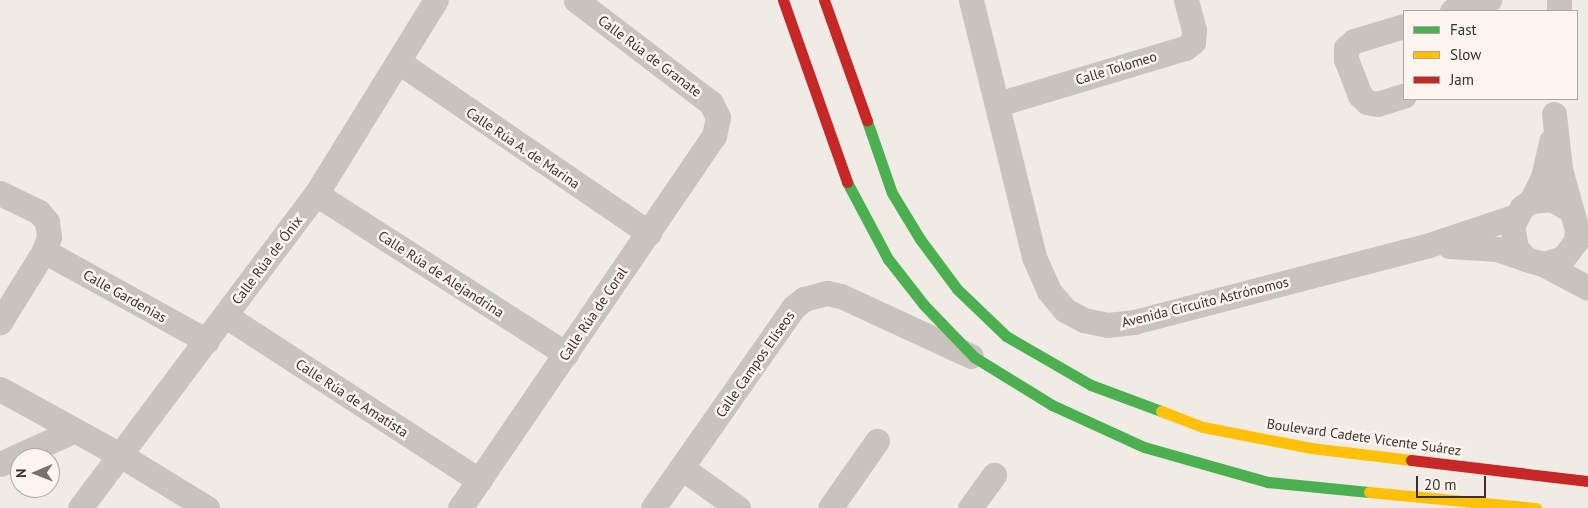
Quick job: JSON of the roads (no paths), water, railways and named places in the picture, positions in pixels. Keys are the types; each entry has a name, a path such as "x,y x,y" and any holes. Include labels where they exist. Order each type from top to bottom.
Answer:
{"main road":[{"path":"783,0 839,165 860,209 888,259 924,306 974,357 1052,405 1144,447 1268,482 1536,508"},
{"name":"Boulevard Cadete Vicente Suárez","path":"824,0 892,194 920,239 957,289 1006,336 1091,385 1203,428 1311,448 1588,481"}],"street":[{"name":"Calle Rúa de Ónix","path":"80,508 122,456 316,194 436,0"},
{"name":"Calle Rúa de Granate","path":"576,0 710,103 718,117"},
{"name":"Avenida Circuito Astrónomos","path":"971,0 998,104 1034,258 1048,290 1065,310 1084,320 1107,325 1134,322 1429,246 1523,209"},
{"name":"Calle Tolomeo","path":"998,104 1185,48 1192,42 1194,30 1186,0"},
{"path":"1455,10 1489,0"},
{"path":"1403,26 1354,41 1346,48 1346,59 1360,95 1367,102 1376,104 1403,96"},
{"name":"Calle Rúa A. de Marina","path":"399,62 649,233"},
{"path":"1554,106 1560,169 1579,231 1573,246 1563,258 1535,262 1513,238 1523,209 1543,177 1550,152 1554,106"},
{"name":"Calle Rúa de Coral","path":"460,508 714,136 718,117"},
{"path":"0,192 39,212 46,222 49,237 44,251 0,322"},
{"name":"Calle Rúa de Alejandrina","path":"316,194 566,354"},
{"path":"1523,209 1552,199 1579,231"},
{"name":"Avenida Circuito Astrónomos","path":"1429,246 1481,247 1535,262 1588,288"},
{"name":"Calle Gardenias","path":"44,251 207,341"},
{"name":"Calle Campos Elíseos","path":"653,508 794,307 804,299 827,293 841,296 974,357"},
{"name":"Calle Rúa de Amatista","path":"226,316 479,480"},
{"path":"0,389 122,456 207,508"},
{"path":"0,464 75,430"},
{"path":"830,508 877,441"},
{"path":"682,468 738,508"},
{"path":"970,508 994,475"}]}
